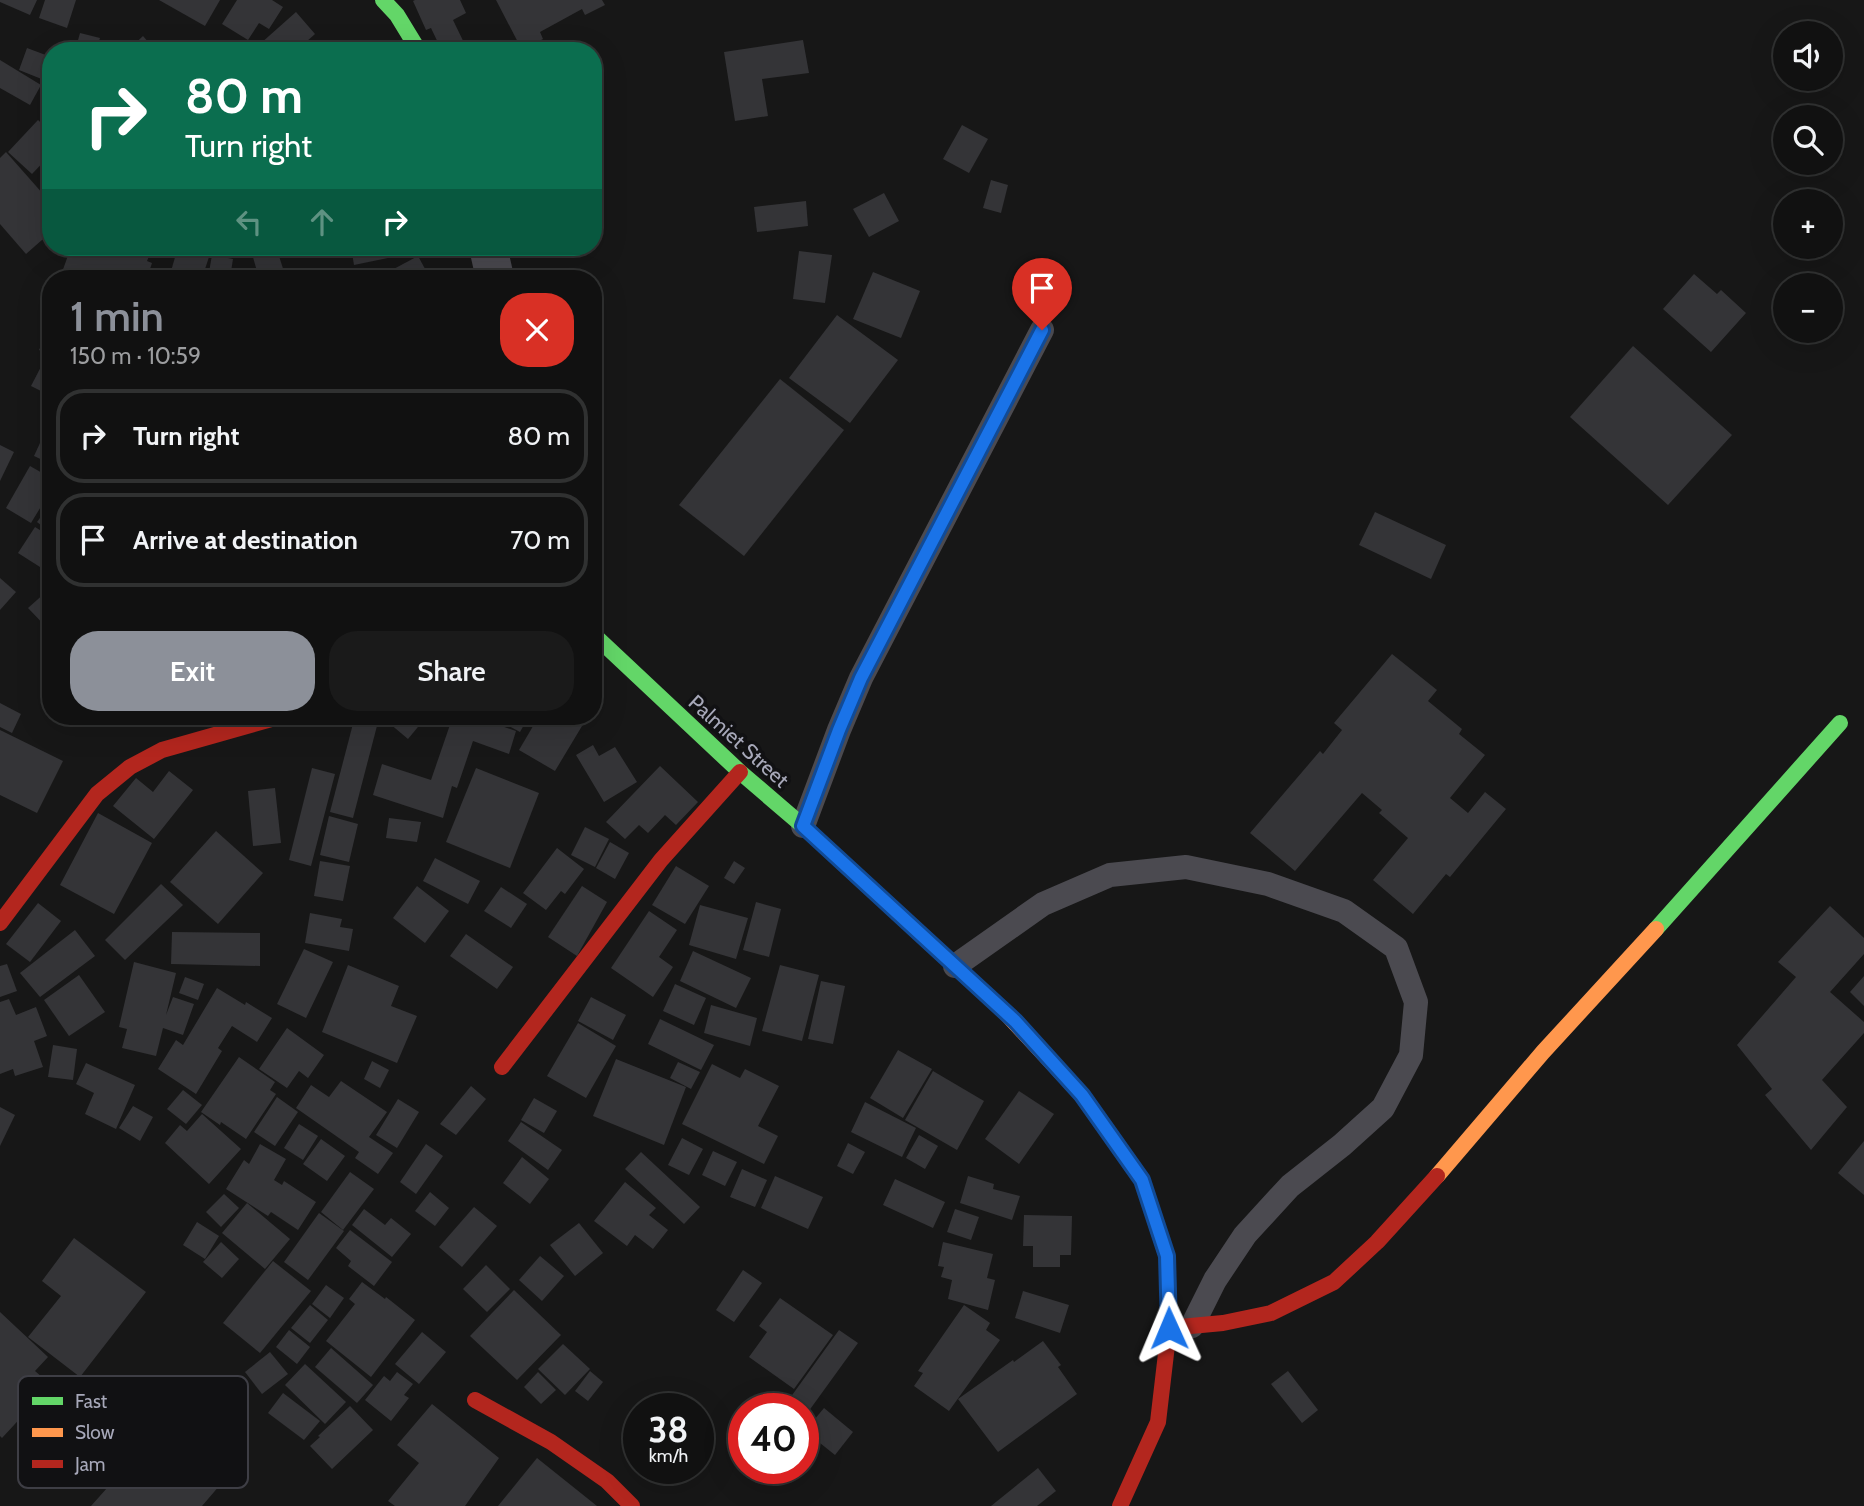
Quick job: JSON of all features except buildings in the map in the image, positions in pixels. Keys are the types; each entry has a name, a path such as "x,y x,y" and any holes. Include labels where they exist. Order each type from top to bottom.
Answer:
{"street":[{"path":"383,0 413,42"},
{"name":"Palmiet Street","path":"602,642 740,772 803,826 1015,1021 1082,1095 1142,1180 1167,1256 1180,1327 1158,1422 1120,1506"},
{"path":"1180,1327 1223,1323 1271,1314 1334,1282 1377,1242 1449,1164 1544,1052 1840,723"},
{"path":"0,923 97,794 130,768 162,750 250,725"},
{"path":"502,1067 661,860 740,772"},
{"path":"475,1400 551,1442 607,1481 632,1506"}],"lane":[{"path":"803,826 861,678 1042,330"},
{"path":"955,966 1043,904 1110,875 1186,867 1268,884 1344,911 1396,948 1416,1002 1415,1016 1411,1055 1383,1108 1290,1186 1245,1235 1180,1327"}],"traffic: fast":[{"path":"383,0 397,15 414,42"},
{"path":"602,642 740,772 803,826 1003,1010"},
{"path":"1656,929 1840,723"}],"traffic: slow":[{"path":"1437,1176 1543,1052 1656,929"},
{"path":"1003,1010 1082,1095 1142,1180 1167,1257 1169,1316"}],"traffic: jam":[{"path":"0,923 97,794 130,767 162,750 250,725"},
{"path":"502,1067 661,860 740,772"},
{"path":"1169,1328 1223,1323 1271,1313 1334,1282 1377,1242 1437,1176"},
{"path":"1120,1506 1158,1422 1169,1316"},
{"path":"475,1400 551,1442 607,1481 632,1506"}],"route":[{"path":"1042,330 861,678 803,826 1015,1021 1082,1095 1142,1180 1167,1256 1169,1328"}]}
